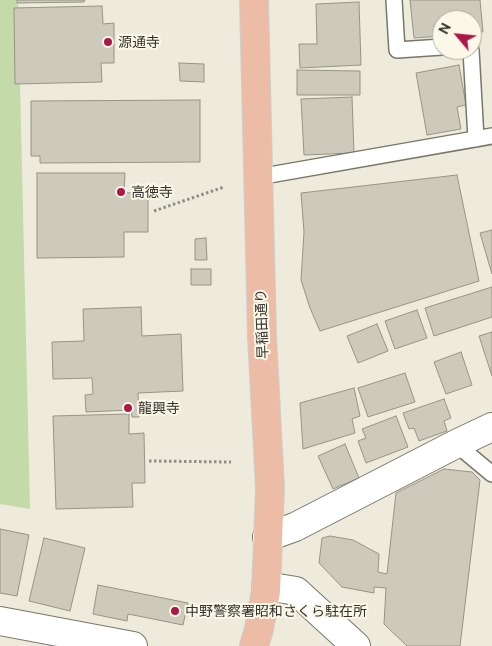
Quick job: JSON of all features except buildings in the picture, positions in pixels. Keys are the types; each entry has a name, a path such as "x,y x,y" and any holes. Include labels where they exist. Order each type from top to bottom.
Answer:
{"main road":[{"name":"早稲田通り","path":"254,0 262,336 270,488 266,586 259,629 254,646"}],"street":[{"path":"267,537 295,527 492,427"},
{"path":"266,586 296,591 356,646"},
{"path":"0,622 133,646"}],"lane":[{"path":"394,0 397,50 432,48"},
{"path":"472,60 476,139"},
{"path":"258,177 492,136"},
{"path":"456,444 492,474"}],"path":[{"path":"154,211 224,187"},
{"path":"149,461 231,462"}],"green space":[{"path":"0,0 18,0 30,509 0,504"}],"place":[{"name":"源通寺","path":"108,42"},
{"name":"高徳寺","path":"121,192"},
{"name":"龍興寺","path":"128,408"},
{"name":"中野警察署昭和さくら駐在所","path":"175,611"}]}
